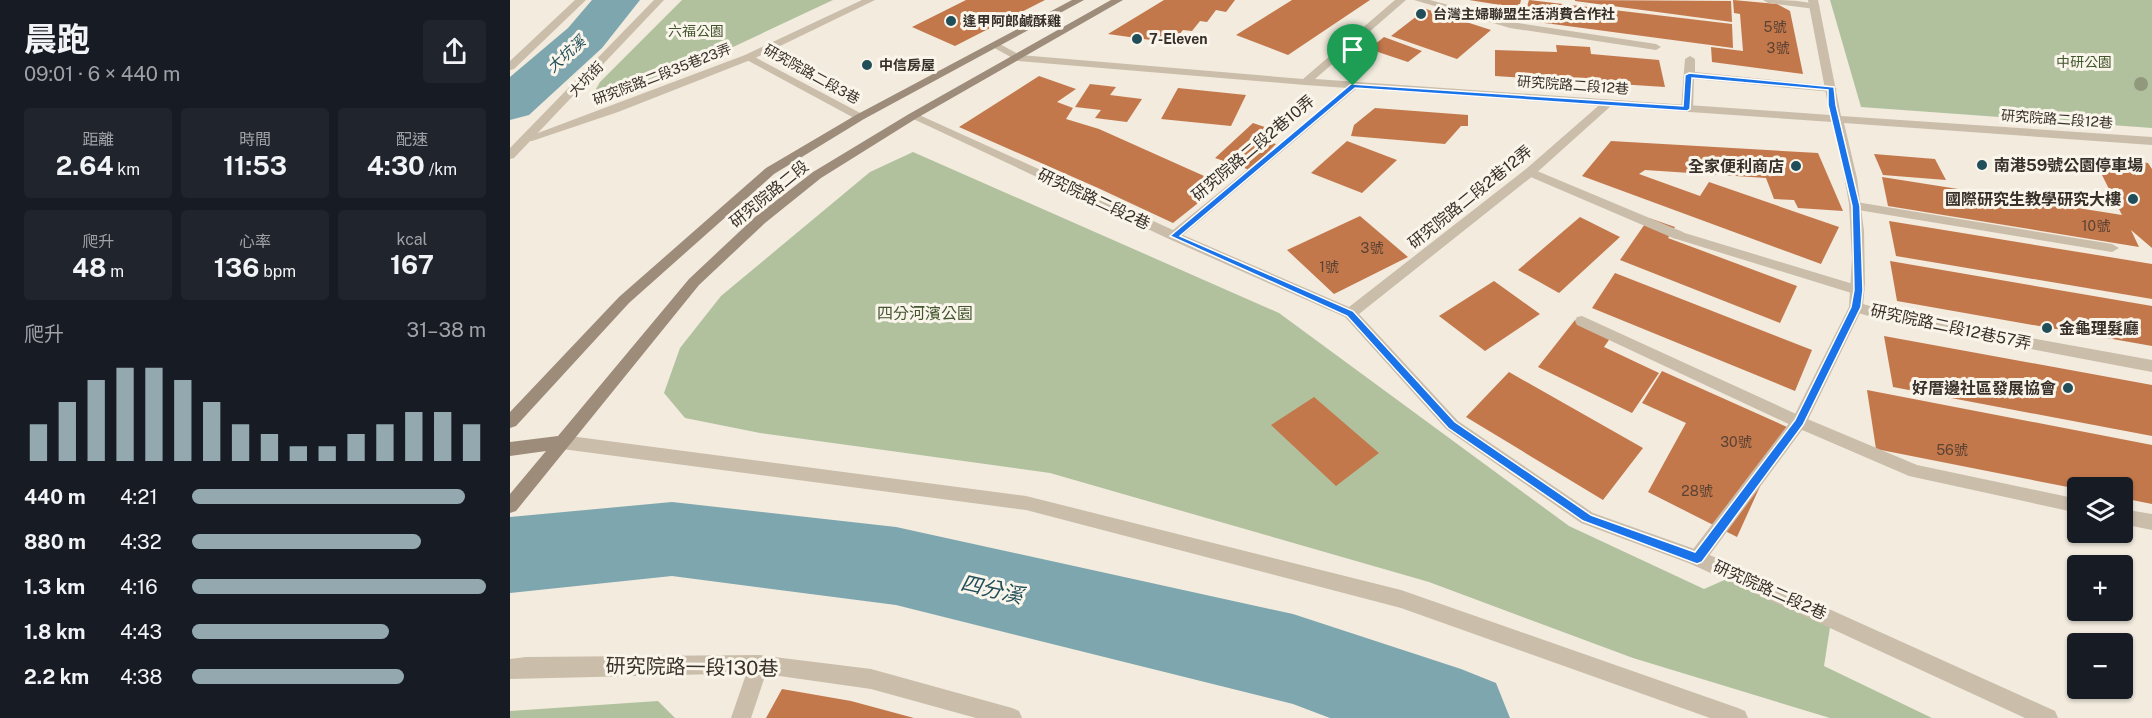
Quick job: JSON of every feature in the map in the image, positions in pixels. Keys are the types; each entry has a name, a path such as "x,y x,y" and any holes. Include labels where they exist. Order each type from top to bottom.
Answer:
{"main road":[{"name":"研究院路二段","path":"510,422 624,300 770,171 860,117 1079,0"},
{"name":"研究院路二段","path":"512,504 694,282 760,220 817,174 913,116 1118,0"},
{"path":"510,449 562,442"}],"street":[{"path":"510,67 582,0"},
{"name":"大坑街","path":"510,155 528,139 660,0"},
{"name":"研究院路二段35巷23弄","path":"528,139 614,110 749,57 870,0"},
{"path":"1305,82 1401,0"},
{"path":"1419,0 1510,25 1656,47"},
{"path":"1768,0 1814,3"},
{"name":"研究院路二段12巷57弄","path":"1697,558 1799,422 1856,307 1858,290 1856,206 1837,118 1832,105 1832,89 1814,3"},
{"name":"研究院路二段12巷","path":"994,45 1018,58 1353,86 2152,141"},
{"name":"研究院路二段3巷","path":"749,57 860,117"},
{"path":"1687,109 1690,60"},
{"path":"1689,75 1832,89"},
{"name":"研究院路二段2巷10弄","path":"1174,236 1353,86"},
{"name":"研究院路二段2巷12弄","path":"1350,314 1530,172 1608,103"},
{"name":"研究院路二段2巷","path":"913,116 1350,314 1452,425 1587,518 1697,558 2048,718"},
{"name":"研究院路二段12巷57弄","path":"1530,172 1678,235 1858,290"},
{"path":"1856,206 2112,248"},
{"name":"研究院路二段12巷57弄","path":"1856,307 1894,318 2152,366"},
{"path":"1582,321 1799,422 1915,471 2067,504"},
{"path":"562,442 1026,503 1401,600 1738,718"},
{"path":"2133,518 2152,522"},
{"path":"741,718 759,664"},
{"name":"研究院路一段130巷","path":"510,669 759,664 871,679 1012,718"}],"green space":[{"name":"六福公園","path":"682,0 833,0 633,94 607,98 598,96 596,89 600,82"},
{"name":"中研公園","path":"1830,0 2152,0 2152,128 1861,107"},
{"name":"四分河濱公園","path":"913,152 1279,313 1569,526 1704,589 1729,578 1831,621 1824,666 1932,718 1830,718 1633,658 1429,582 1050,473 760,433 685,418 664,393 680,348 721,296 870,172"},
{"path":"658,701 675,718 510,718 510,711"}],"building":[{"path":"966,0 1045,0 955,46 912,27"},
{"path":"1164,0 1235,0 1226,12 1216,10 1207,22 1200,21 1192,31 1183,30 1172,43 1108,34"},
{"path":"1292,0 1370,0 1288,55 1236,35"},
{"path":"1469,0 1521,0 1519,8"},
{"path":"1529,0 1732,24 1733,48 1523,20"},
{"path":"1733,0 1777,4 1790,11 1803,74 1712,62 1711,47 1743,51 1740,14 1734,13"},
{"path":"1575,1 1731,1 1732,22"},
{"path":"1426,9 1491,30 1457,59 1391,36"},
{"path":"1384,37 1422,51 1408,62 1369,49"},
{"path":"1556,45 1590,47 1591,54 1659,60 1665,87 1495,76 1495,50 1557,52"},
{"path":"1039,76 1076,89 1057,102 1073,108 1066,119 1099,129 1222,184 1173,223 959,127"},
{"path":"1090,84 1116,87 1110,95 1142,99 1127,122 1095,118 1101,110 1075,107"},
{"path":"1178,88 1246,95 1231,126 1161,119"},
{"path":"1375,108 1468,115 1468,126 1461,126 1445,144 1351,136 1354,125"},
{"path":"1253,123 1279,132 1269,142 1276,144 1250,170 1215,158"},
{"path":"1347,141 1397,160 1362,193 1311,173"},
{"path":"1611,141 1818,153 1843,211 1798,208 1794,200 1774,199 1766,178 1645,170 1639,174 1700,196 1709,182 1839,227 1821,264 1582,176"},
{"path":"1874,154 1935,159 1946,180 1883,175"},
{"path":"2092,155 2148,163 2152,169 2152,248 2131,230 2139,247 1888,206 1882,177 2122,215"},
{"path":"1360,216 1408,257 1334,294 1287,250"},
{"path":"1580,217 1620,237 1559,293 1518,270"},
{"path":"1649,218 1675,227 1668,238 1797,286 1780,323 1620,260"},
{"path":"1889,221 2152,264 2152,299 1896,256"},
{"path":"1890,261 2152,306 2152,346 1897,301"},
{"path":"1615,273 1812,350 1795,391 1592,308"},
{"path":"1494,281 1540,314 1485,351 1439,316"},
{"path":"1575,320 1611,337 1604,347 1659,373 1632,413 1538,367"},
{"path":"1884,336 2152,385 2152,436 1893,387"},
{"path":"1662,371 1787,427 1737,537 1648,492 1686,423 1642,403"},
{"path":"1509,372 1643,448 1603,500 1466,417"},
{"path":"1867,390 2152,445 2152,504 2133,500 2133,477 2067,477 2067,487 1876,449"},
{"path":"1314,397 1379,453 1336,486 1271,425"},
{"path":"782,689 851,701 914,718 766,718"}],"waterway":[{"name":"大坑溪","path":"510,104 585,38 617,0"},
{"name":"四分溪","path":"510,555 672,539 896,566 1293,659 1461,718"}],"place":[{"name":"台灣主婦聯盟生活消費合作社","path":"1421,14"},
{"name":"逢甲阿郎鹹酥雞","path":"951,21"},
{"name":"7-Eleven","path":"1137,39"},
{"name":"中信房屋","path":"867,65"},
{"name":"南港59號公園停車場","path":"1982,165"},
{"name":"全家便利商店","path":"1796,166"},
{"name":"國際研究生教學研究大樓","path":"2133,199"},
{"name":"金龜理髮廳","path":"2047,328"},
{"name":"好厝邊社區發展協會","path":"2068,388"}],"route":[{"path":"1689,75 1832,89 1832,105 1837,118 1856,206 1858,290 1856,307 1799,422 1697,558 1587,518 1452,425 1350,314 1174,236 1353,86 1687,109 1689,75"}]}
